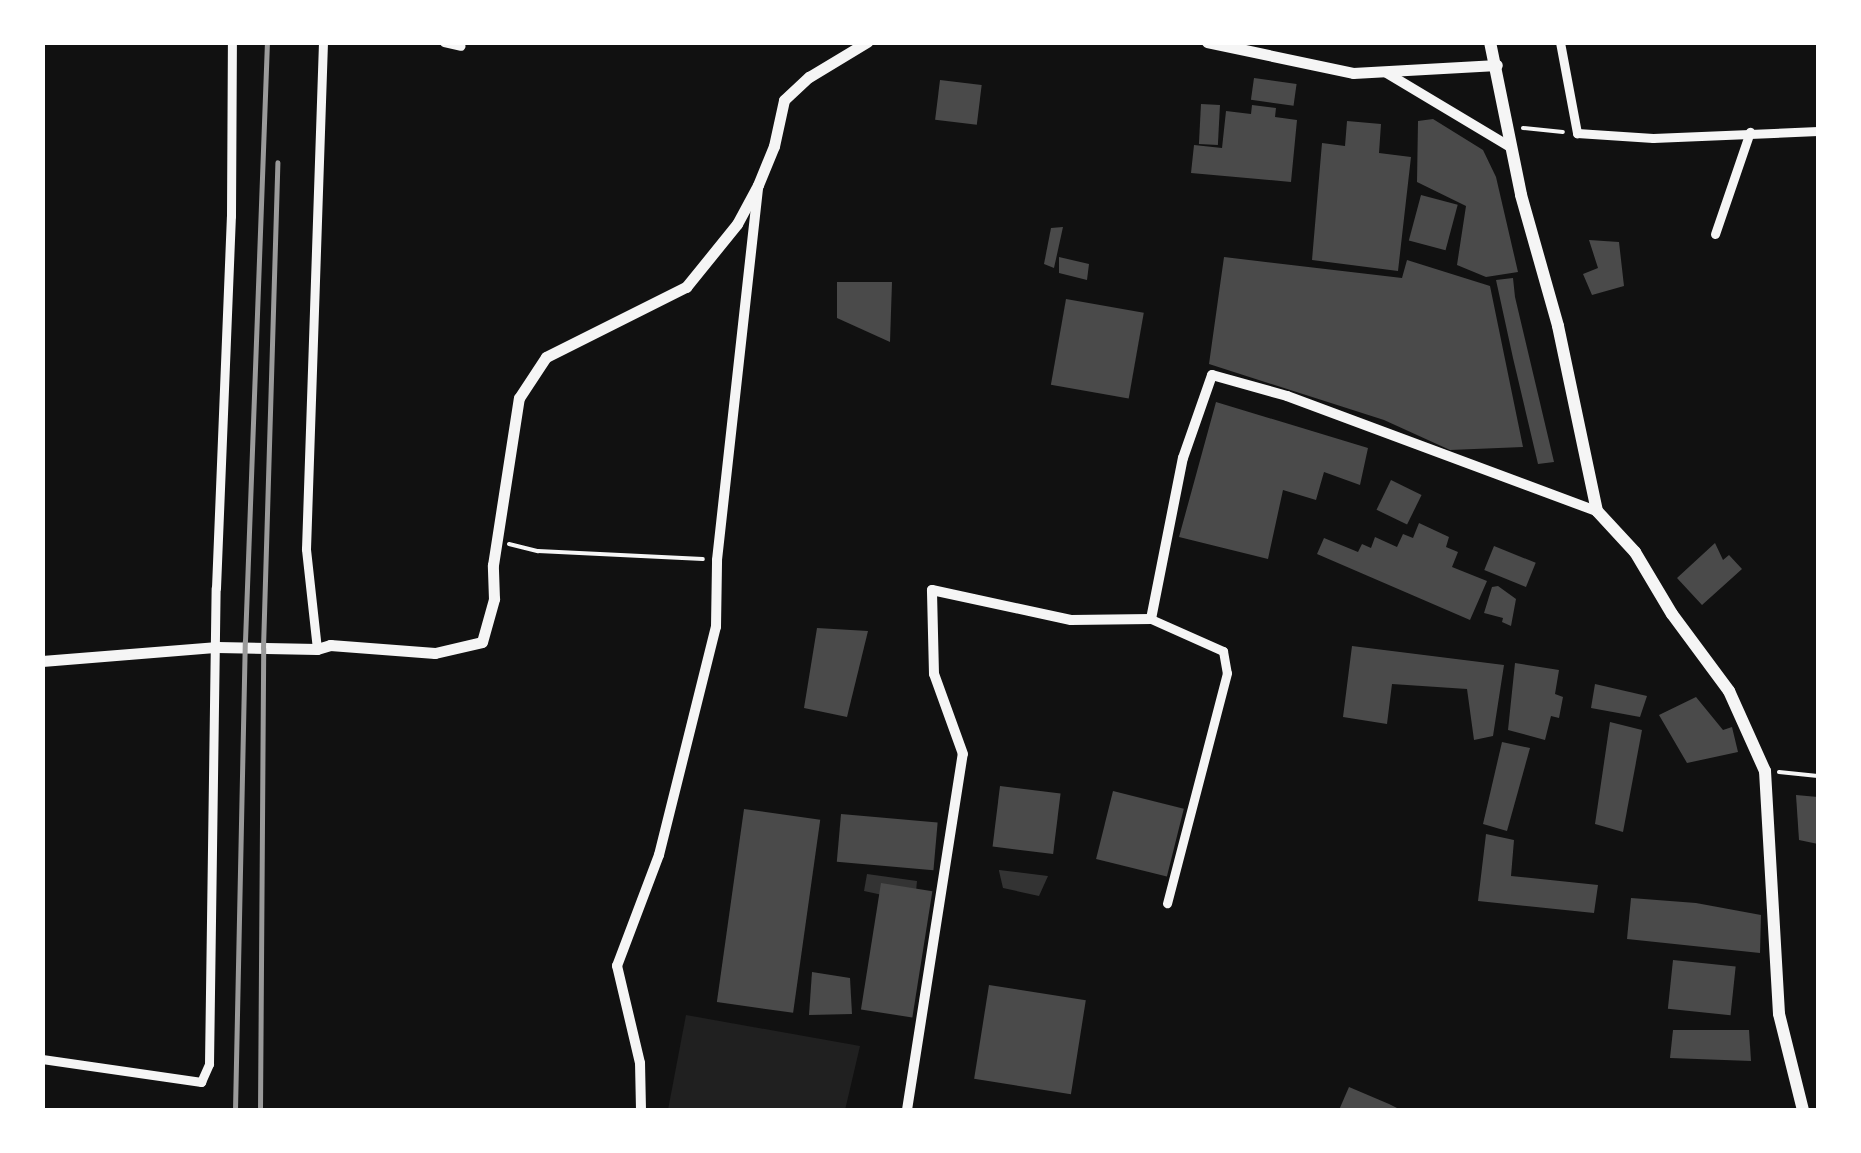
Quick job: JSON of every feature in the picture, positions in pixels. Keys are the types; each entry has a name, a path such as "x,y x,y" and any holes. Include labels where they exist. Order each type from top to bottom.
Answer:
{"main road":[{"path":"42,661 216,646 317,649 330,645 435,653 482,642 494,598 493,565 500,542 504,486 519,398 546,357 686,287 738,224 774,146 784,100 809,77 867,42"},
{"path":"1207,42 1353,72 1496,65"},
{"path":"1490,42 1598,511 1635,552 1672,614 1729,691 1764,771 1778,1014 1803,1110"}],"street":[{"path":"42,1058 201,1082 210,1064 216,646 232,216 232,42"},
{"path":"317,649 306,549 323,42"},
{"path":"444,42 461,46"},
{"path":"1560,42 1576,133 1653,138 1818,130"},
{"path":"1383,71 1512,148"},
{"path":"1715,234 1750,132"},
{"path":"641,1110 640,1063 616,966 664,836 716,628 718,560 758,185"},
{"path":"1151,620 1182,458 1212,375 1287,396 1598,511"},
{"path":"907,1110 963,754 934,674 932,590 1071,620 1151,620 1223,651 1227,673 1167,904"}],"path":[{"path":"1508,127 1576,133"},
{"path":"500,542 538,551 718,560"},
{"path":"1764,771 1818,776"}],"shaded area":[{"path":"999,870 1048,876 1039,896 1003,888"},
{"path":"867,874 917,881 915,902 864,891"},
{"path":"686,1015 860,1046 845,1110 668,1110"}],"building":[{"path":"1254,78 1297,84 1294,106 1251,100"},
{"path":"940,80 982,85 977,125 935,120"},
{"path":"1201,104 1220,105 1218,145 1199,144"},
{"path":"1252,105 1276,108 1275,117 1297,120 1291,182 1191,173 1194,145 1222,148 1226,111 1251,114"},
{"path":"1433,119 1483,150 1496,177 1518,272 1486,277 1457,265 1466,206 1417,182 1418,121"},
{"path":"1347,121 1381,124 1379,153 1411,157 1398,271 1312,260 1322,143 1345,146"},
{"path":"1421,195 1458,205 1446,250 1409,240"},
{"path":"1063,227 1054,268 1044,264 1051,228"},
{"path":"1589,240 1619,242 1624,286 1592,295 1583,274 1598,268"},
{"path":"1059,257 1089,264 1087,280 1059,273"},
{"path":"1224,257 1402,278 1407,260 1490,286 1523,447 1450,450 1384,420 1209,364"},
{"path":"1513,278 1554,462 1538,464 1513,358 1496,280"},
{"path":"837,282 892,282 890,342 837,318"},
{"path":"1066,299 1144,313 1129,398 1051,385"},
{"path":"1216,402 1368,448 1360,485 1324,472 1316,500 1283,490 1268,559 1179,537"},
{"path":"1391,480 1422,495 1407,525 1377,510"},
{"path":"1419,523 1449,537 1446,547 1458,552 1452,567 1487,581 1470,620 1317,554 1324,538 1358,552 1362,544 1371,548 1375,537 1397,547 1403,534 1413,538"},
{"path":"1715,543 1723,560 1729,555 1742,569 1702,605 1677,578"},
{"path":"1494,546 1536,563 1526,587 1484,570"},
{"path":"1498,586 1516,599 1511,626 1502,622 1503,618 1484,613 1492,587"},
{"path":"817,628 868,631 847,717 804,708"},
{"path":"1352,646 1504,665 1493,736 1474,740 1467,689 1392,684 1387,724 1343,717"},
{"path":"1515,663 1559,670 1555,694 1563,697 1559,718 1551,716 1545,740 1508,730"},
{"path":"1595,684 1647,696 1640,717 1591,708"},
{"path":"1696,697 1723,730 1732,727 1738,752 1687,763 1659,715"},
{"path":"1610,722 1642,730 1623,832 1595,824"},
{"path":"1502,742 1530,748 1507,831 1483,824"},
{"path":"1000,786 1061,793 1053,854 993,847"},
{"path":"1113,791 1184,809 1167,877 1096,859"},
{"path":"1796,795 1818,797 1818,844 1799,840"},
{"path":"744,809 820,820 793,1013 717,1002"},
{"path":"841,814 938,822 933,870 837,862"},
{"path":"1486,834 1514,840 1511,876 1598,885 1594,913 1478,901"},
{"path":"881,883 932,891 912,1018 861,1009"},
{"path":"1631,898 1696,903 1761,915 1760,953 1627,939"},
{"path":"1673,960 1736,967 1731,1015 1668,1009"},
{"path":"812,972 850,978 852,1014 809,1015"},
{"path":"989,985 1086,1000 1071,1094 974,1079"},
{"path":"1673,1030 1749,1030 1751,1061 1670,1058"},
{"path":"1349,1087 1389,1104 1401,1110 1339,1110"}],"railway":[{"path":"235,1110 245,641 267,42"},
{"path":"260,1110 263,648 277,162"}]}
